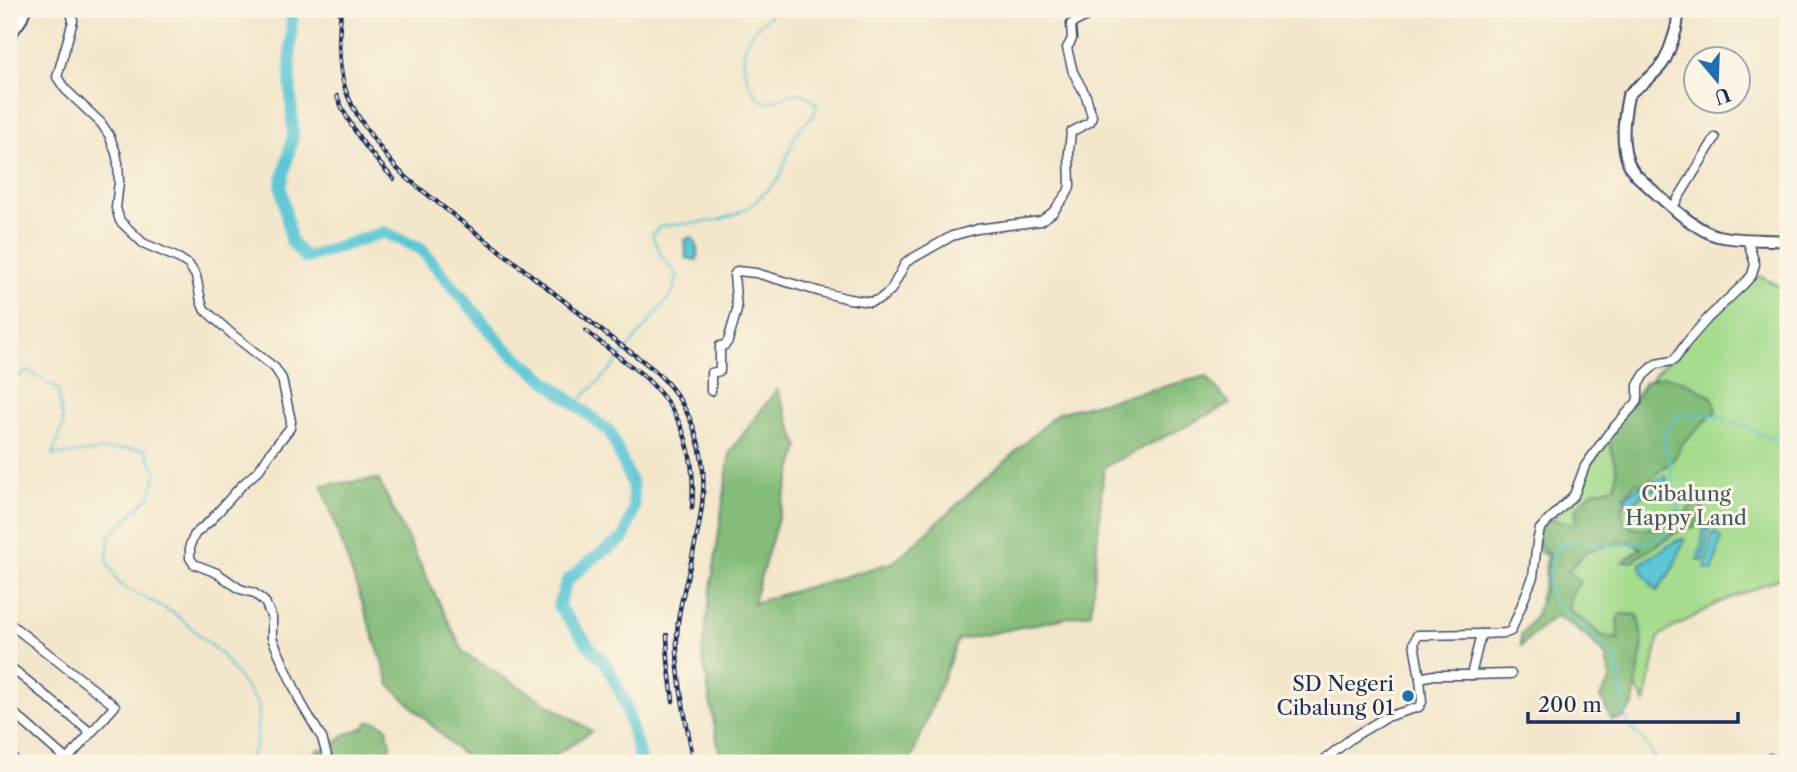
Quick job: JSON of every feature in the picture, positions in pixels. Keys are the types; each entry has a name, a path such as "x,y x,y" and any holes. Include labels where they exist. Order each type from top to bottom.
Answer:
{"highway":[{"path":"9,33 23,9"}],"street":[{"path":"71,9 72,21 57,77 109,135 118,163 116,208 120,221 143,243 189,265 196,276 204,309 275,368 283,382 290,428 259,470 195,534 189,556 194,564 217,573 265,602 272,618 272,638 301,703 321,738 329,763"},
{"path":"711,391 711,373 720,371 720,346 728,341 737,310 734,275 737,271 756,273 849,299 875,301 891,290 906,262 952,236 977,229 1041,221 1053,212 1070,186 1071,132 1089,122 1092,117 1086,96 1072,69 1067,48 1072,39 1071,24 1084,17 1087,9"},
{"path":"1677,9 1676,28 1665,61 1629,94 1623,135 1634,173 1705,232 1727,238 1788,241"},
{"path":"1673,207 1715,138"},
{"path":"1320,763 1353,737 1386,717 1419,707 1422,702 1414,643 1417,635 1511,631 1533,578 1540,530 1572,498 1585,466 1608,433 1637,402 1641,379 1654,365 1675,359 1708,318 1752,275 1755,260 1747,239"},
{"path":"9,623 115,706 66,762 9,709"},
{"path":"1471,675 1481,634"},
{"path":"9,666 90,732"},
{"path":"1420,677 1511,674"},
{"path":"9,755 18,763"}],"green space":[{"name":"Cibalung Happy Land","path":"1760,276 1788,291 1788,563 1783,577 1718,603 1659,636 1645,704 1617,647 1539,599 1545,579 1546,555 1533,549 1654,375 1744,285"},
{"path":"1206,376 1230,404 1104,467 1091,613 958,640 910,763 721,763 702,654 730,452 777,389 799,447 753,603 894,562 1058,413"},
{"path":"1662,376 1685,381 1713,398 1716,411 1681,445 1675,458 1645,484 1636,483 1624,497 1626,500 1622,507 1623,518 1632,528 1663,528 1672,511 1680,512 1680,516 1686,513 1695,500 1705,502 1696,527 1680,530 1631,562 1623,562 1641,548 1628,541 1586,551 1568,572 1580,582 1571,595 1568,609 1603,636 1618,639 1617,619 1621,614 1638,615 1643,643 1633,706 1621,719 1612,720 1600,697 1611,679 1605,655 1587,637 1558,616 1521,646 1521,635 1536,615 1546,584 1549,555 1539,546 1537,532 1549,520 1574,523 1577,519 1575,510 1594,490 1615,486 1617,470 1607,435 1645,382"},
{"path":"378,479 464,653 592,731 543,763 471,763 390,685 322,485"},
{"path":"373,721 388,729 391,743 387,763 291,763 299,753 310,755 319,749 330,750 344,735"}],"water":[{"path":"691,237 697,248 697,260 686,258 685,240"},
{"path":"1664,475 1667,483 1658,489 1645,491 1633,504 1626,507 1625,497 1640,486 1644,488"},
{"path":"1705,524 1710,525 1703,561 1698,560"},
{"path":"1716,532 1721,539 1713,570 1705,568 1713,533"},
{"path":"1685,539 1672,570 1657,591 1645,576 1640,564 1678,540"}],"waterway":[{"path":"288,9 292,16 290,72 293,136 281,186 291,241 305,258 384,232 421,249 504,347 610,432 632,484 634,508 624,538 594,558 567,581 558,606 607,665 625,703 641,763"},
{"path":"576,404 611,369 672,294 678,277 662,257 652,235 661,226 715,221 751,206 779,179 794,138 814,115 817,105 805,95 793,94 766,103 748,81 744,60 747,41 776,9"},
{"path":"9,382 28,371 58,389 63,424 53,455 110,449 145,449 157,473 150,496 109,536 107,561 119,584 175,614 221,654 259,705 256,745 246,763"},
{"path":"1656,763 1643,740 1628,726 1616,658 1585,628 1554,604 1548,579 1556,546 1579,541 1602,545 1628,545 1653,540 1674,527 1678,506 1664,439 1670,424 1680,414 1715,415 1788,445"}],"railway":[{"path":"341,9 340,59 345,88 359,118 389,160 416,186 657,372 674,391 692,423 702,464 702,505 680,609 677,657 694,763"},
{"path":"337,96 361,140 394,179"},
{"path":"586,331 644,376 672,409 680,424 690,456 692,508"},
{"path":"667,635 673,701"}],"place":[{"name":"SD Negeri Cibalung 01","path":"1408,696"}]}
